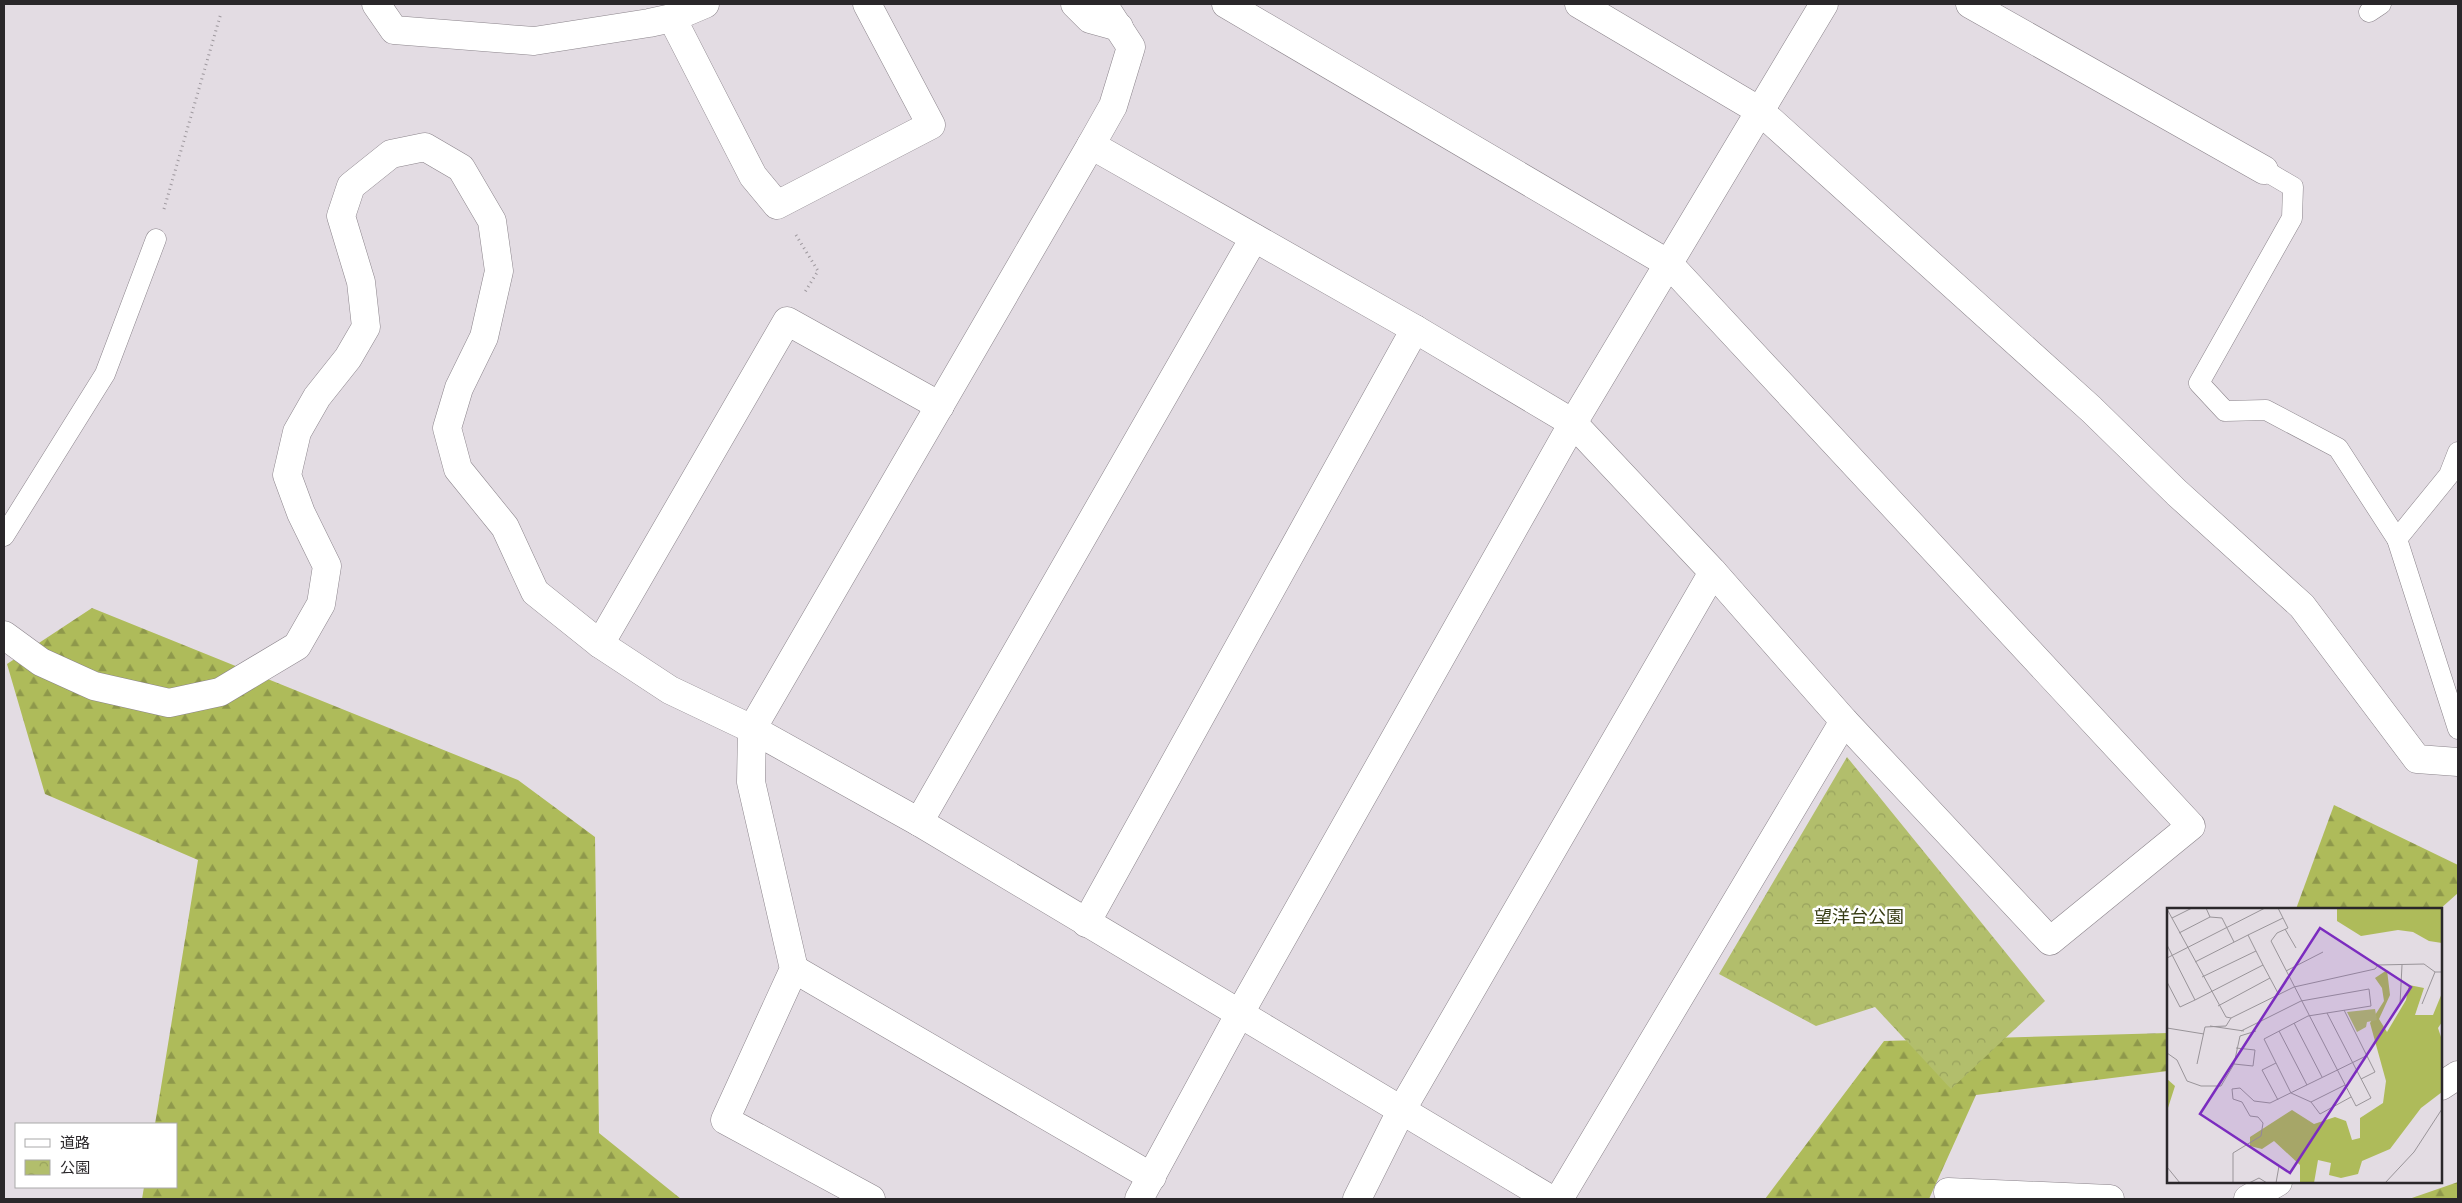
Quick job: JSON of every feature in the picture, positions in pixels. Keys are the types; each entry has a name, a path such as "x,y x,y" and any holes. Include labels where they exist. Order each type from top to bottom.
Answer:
{"street":[{"path":"376,4 394,30 534,41 672,18 705,4"},
{"path":"672,18 753,176 777,206 931,125 867,4"},
{"path":"1075,4 1090,19 1119,27"},
{"path":"871,1199 725,1120 794,969 751,782 752,729 1112,106 1131,47 1103,4"},
{"path":"1091,145 1415,329 1574,422 1713,572 1844,721 2050,941 2191,826 1669,264 1226,4"},
{"path":"794,969 1146,1188 1240,1013 1574,422 1824,4"},
{"path":"1970,4 2264,170"},
{"path":"1590,7 1760,111 2091,409 2177,493 2302,606 2417,759 2458,762"},
{"path":"4,635 41,662 94,686 169,703 220,692 297,646 321,604 326,566 301,513 287,476 297,432 317,397 348,358 366,327 361,282 341,216 351,186 391,154 425,147 461,168 492,221 499,271 484,337 459,388 447,428 458,469 505,528 535,592 600,644 670,690 752,729 919,822 1240,1013 1401,1112 1550,1199"},
{"path":"919,822 1254,238"},
{"path":"600,644 787,322 940,406"},
{"path":"1086,923 1415,329"},
{"path":"1357,1199 1401,1112 1713,572"},
{"path":"1559,1199 1844,721"},
{"path":"2442,1085 2458,1075"},
{"path":"2248,1199 2276,1183"},
{"path":"1948,1192 2110,1199"}],"lane":[{"path":"2264,170 2293,187 2292,218 2199,384 2225,411 2266,410 2338,448 2397,539 2458,729"},
{"path":"4,536 105,374 156,239"},
{"path":"2397,539 2453,480 2458,452"}],"path":[{"path":"156,239 221,13"},
{"path":"777,206 818,271 787,322"}],"green space":[{"path":"92,608 518,780 595,837 599,1133 681,1199 142,1199 144,1188 178,1188 178,1123 155,1123 198,860 45,794 7,664"},
{"name":"望洋台公園","path":"1847,757 2045,1001 1951,1089 1875,1007 1816,1026 1719,974"},
{"path":"2334,805 2458,865 2458,893 2441,908 2296,908"},
{"path":"2167,1033 2167,1071 1976,1095 1929,1199 1765,1199 1884,1041"},
{"path":"2458,1182 2458,1199 2409,1199"}]}
